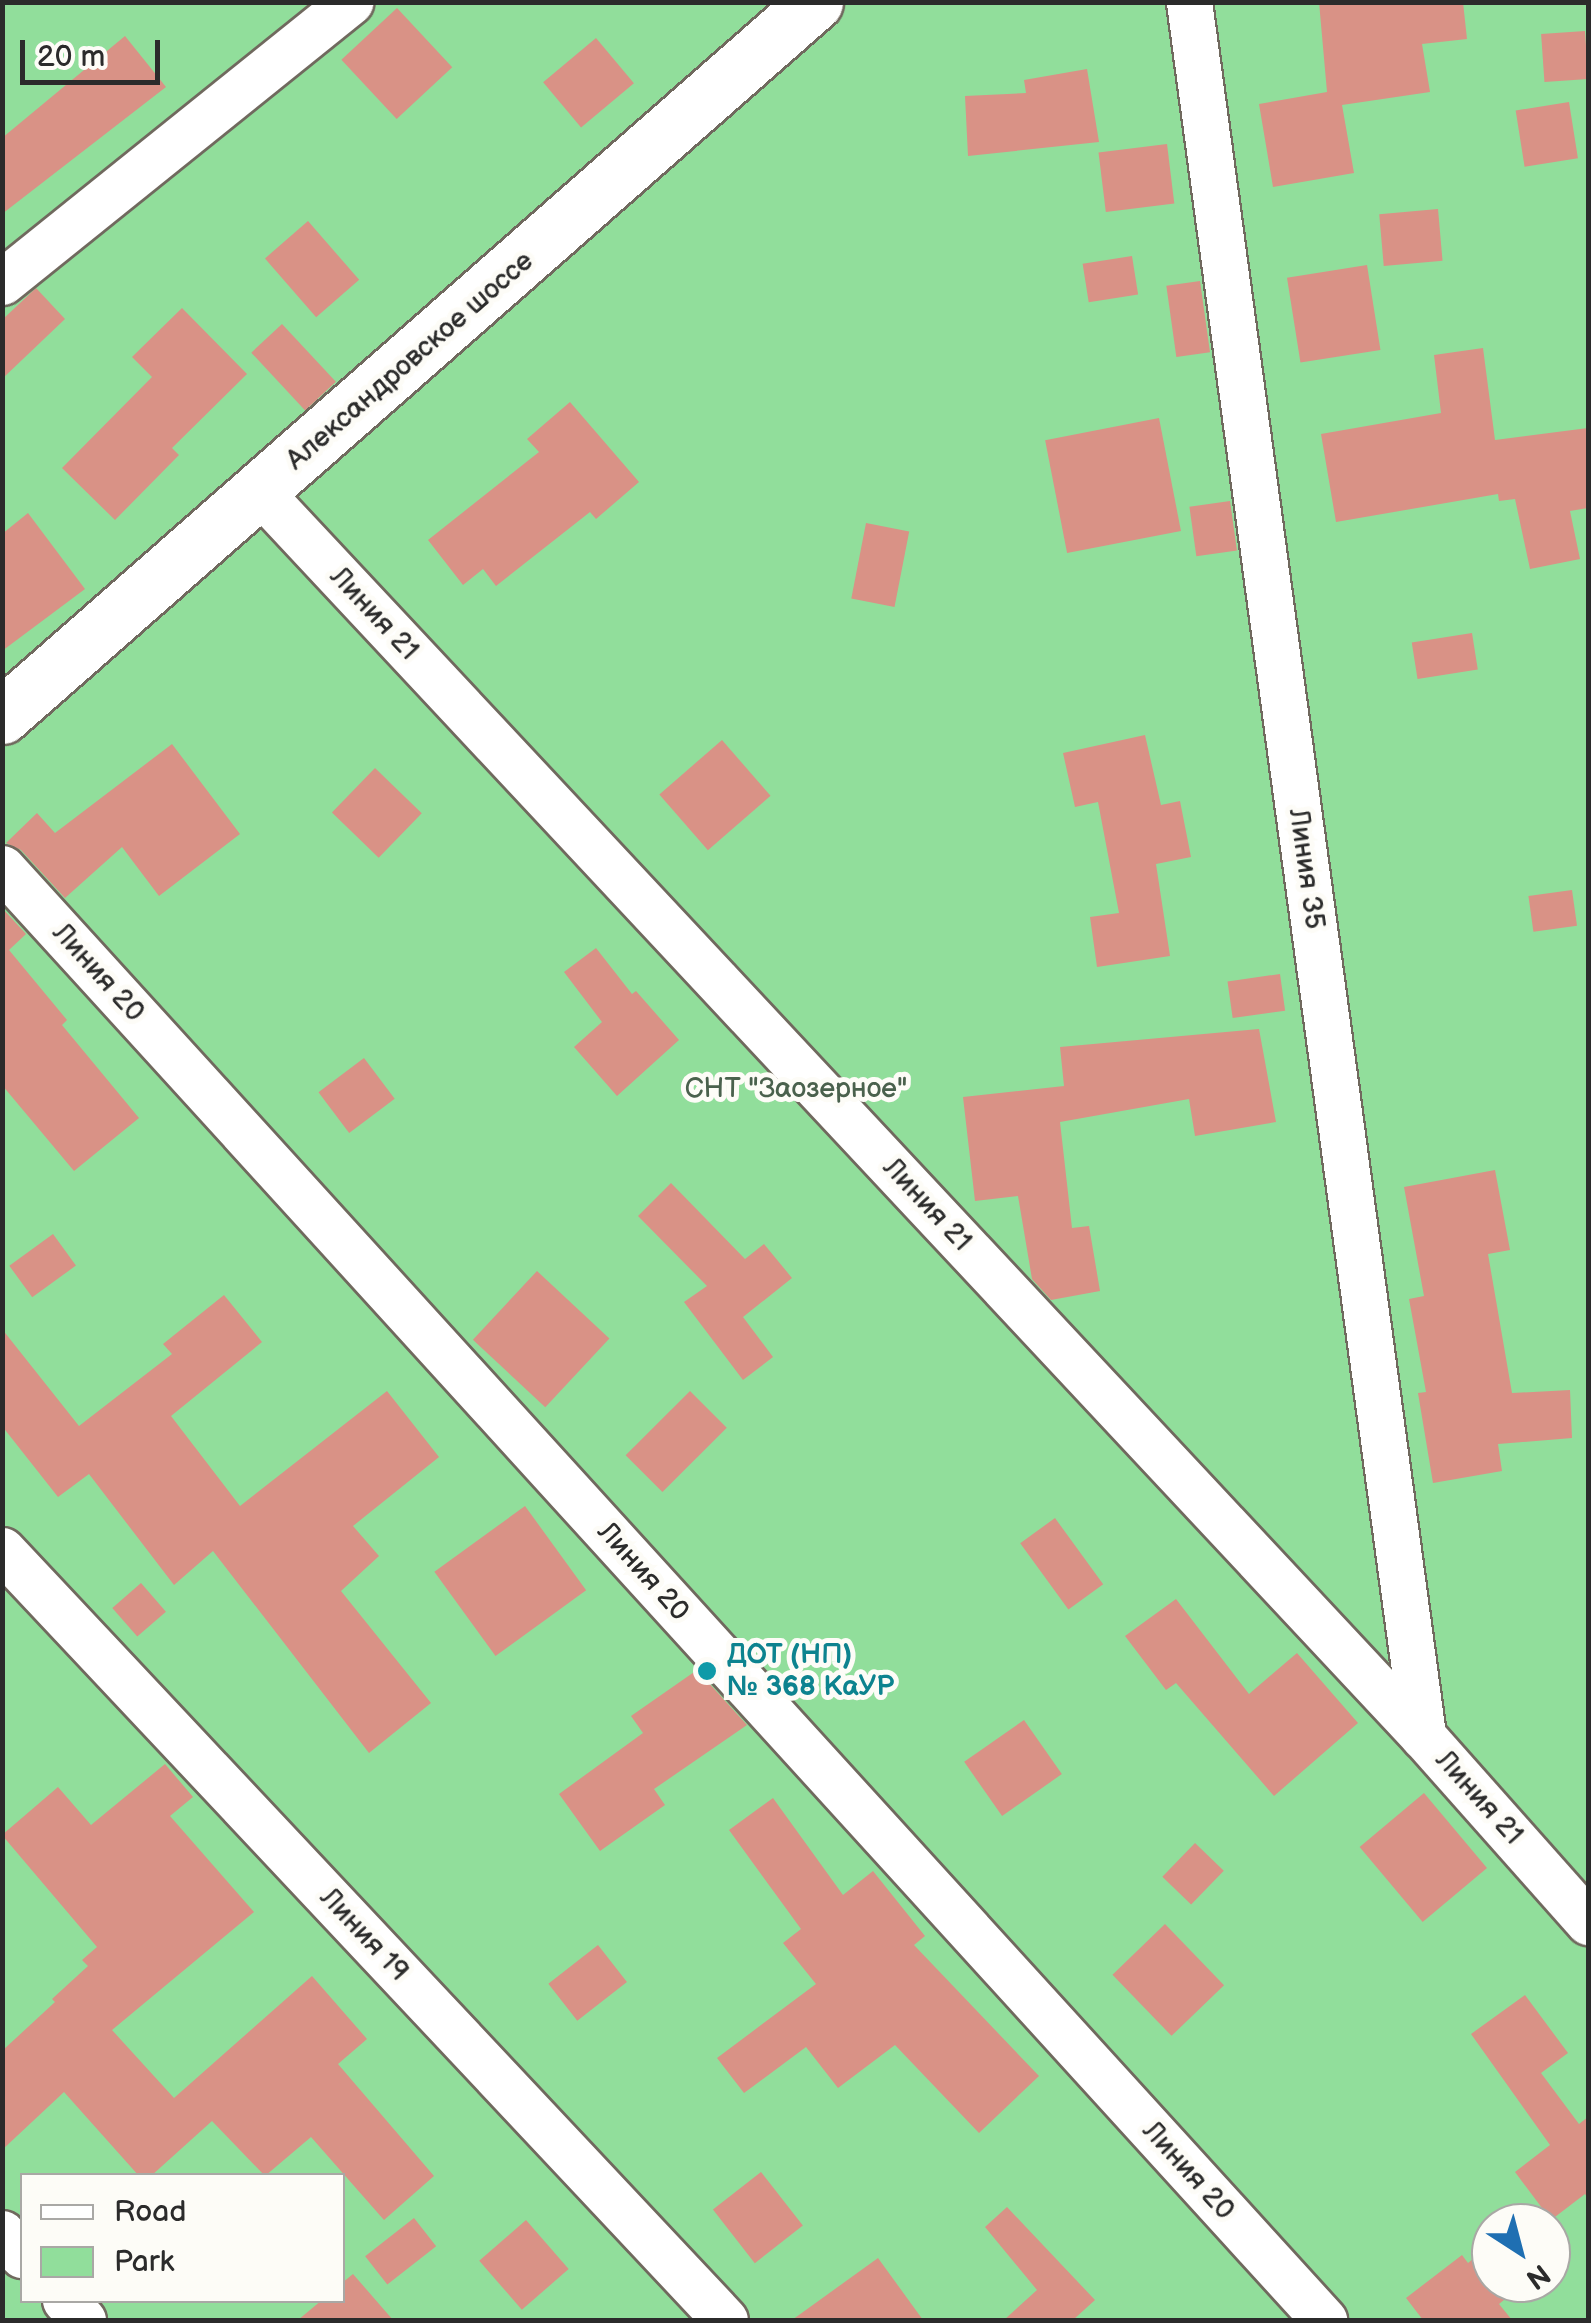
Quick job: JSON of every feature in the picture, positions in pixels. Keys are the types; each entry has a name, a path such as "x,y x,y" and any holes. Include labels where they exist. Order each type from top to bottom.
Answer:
{"street":[{"path":"2,282 350,2"},
{"name":"Александровское шоссе","path":"2,716 815,2"},
{"name":"Линия 35","path":"1189,2 1423,1736"},
{"name":"Линия 21","path":"260,493 1423,1736 1588,1922"},
{"name":"Линия 20","path":"2,868 1324,2320"},
{"name":"Линия 19","path":"2,1550 725,2320"},
{"path":"2,2233 20,2253"}],"green space":[{"name":"СНТ \"Заозерное\"","path":"3,3 1588,3 1588,2320 3,2320"}],"building":[{"path":"1319,2 1463,2 1467,39 1422,44 1430,92 1342,105 1354,173 1273,187 1259,104 1327,92"},
{"path":"397,8 452,67 397,119 341,60"},
{"path":"1585,31 1588,79 1544,82 1541,34"},
{"path":"125,36 166,87 2,214 2,138"},
{"path":"596,38 634,83 581,128 543,82"},
{"path":"1087,69 1099,142 968,156 965,96 1026,93 1024,80"},
{"path":"1569,102 1578,158 1525,167 1516,110"},
{"path":"1167,144 1174,204 1106,212 1099,152"},
{"path":"1438,209 1443,261 1384,266 1379,214"},
{"path":"308,221 359,280 316,317 265,258"},
{"path":"1132,256 1138,295 1089,302 1083,264"},
{"path":"1367,265 1380,350 1300,363 1287,278"},
{"path":"1200,281 1210,352 1176,357 1166,286"},
{"path":"36,288 65,319 2,379 2,320"},
{"path":"182,308 247,374 172,448 179,455 115,520 62,468 152,377 132,357"},
{"path":"282,324 336,382 305,410 251,353"},
{"path":"1483,348 1495,440 1588,428 1588,508 1570,511 1580,559 1530,569 1515,499 1499,501 1498,494 1336,522 1321,434 1441,413 1434,355"},
{"path":"570,402 639,482 596,519 590,512 496,586 483,569 463,585 428,540 539,452 527,439"},
{"path":"1159,418 1181,531 1067,553 1045,440"},
{"path":"1230,501 1237,551 1196,556 1189,507"},
{"path":"28,513 85,589 2,651 2,534"},
{"path":"866,523 909,531 894,607 851,599"},
{"path":"1472,633 1478,670 1418,679 1412,643"},
{"path":"1145,735 1161,805 1180,801 1191,857 1156,864 1170,956 1097,967 1090,917 1119,913 1098,802 1075,807 1063,753"},
{"path":"722,740 771,796 708,850 659,794"},
{"path":"172,744 240,834 159,896 122,847 65,898 21,850 6,843 37,813 55,833"},
{"path":"375,768 422,813 379,858 332,813"},
{"path":"1572,890 1577,926 1533,932 1528,896"},
{"path":"2,908 26,934 9,950 67,1020 62,1025 139,1118 74,1171 2,1085"},
{"path":"596,948 632,994 636,991 679,1040 617,1096 574,1047 602,1022 564,972"},
{"path":"1280,974 1285,1011 1233,1018 1228,981"},
{"path":"1259,1029 1276,1122 1195,1136 1189,1099 1060,1122 1072,1228 1089,1226 1100,1291 1051,1300 1032,1279 1018,1196 975,1201 963,1097 1064,1086 1060,1047"},
{"path":"364,1058 395,1099 349,1133 318,1092"},
{"path":"1495,1170 1510,1250 1488,1254 1512,1393 1570,1390 1572,1438 1498,1444 1502,1471 1433,1483 1418,1393 1426,1392 1409,1299 1424,1296 1404,1187"},
{"path":"671,1183 745,1259 764,1244 792,1278 743,1317 773,1357 743,1380 684,1302 707,1286 638,1216"},
{"path":"53,1234 76,1266 32,1297 9,1266"},
{"path":"537,1271 609,1339 545,1407 473,1340"},
{"path":"224,1295 262,1342 171,1416 240,1506 387,1391 439,1457 353,1526 379,1556 341,1591 431,1703 369,1753 213,1551 174,1585 89,1474 58,1497 2,1426 2,1329 79,1426 172,1354 163,1344"},
{"path":"690,1391 727,1428 662,1492 626,1455"},
{"path":"525,1506 586,1590 496,1656 434,1572"},
{"path":"1055,1518 1103,1584 1068,1610 1020,1543"},
{"path":"141,1583 166,1612 137,1637 112,1608"},
{"path":"1176,1599 1249,1694 1297,1653 1358,1723 1274,1796 1176,1683 1166,1690 1125,1636"},
{"path":"697,1670 747,1725 654,1789 665,1805 600,1851 559,1794 643,1733 631,1716"},
{"path":"1024,1720 1062,1774 1002,1816 964,1762"},
{"path":"165,1764 193,1797 170,1816 254,1912 112,2030 174,2098 312,1976 367,2039 338,2064 434,2176 384,2220 311,2137 269,2173 262,2173 212,2121 154,2173 136,2173 64,2092 2,2150 2,2051 88,1966 82,1960 97,1947 2,1835 58,1787 91,1825"},
{"path":"1424,1793 1487,1868 1423,1922 1360,1847"},
{"path":"773,1798 843,1895 873,1871 925,1936 914,1945 1039,2076 979,2133 895,2045 838,2088 806,2047 744,2093 717,2058 816,1984 783,1943 801,1929 729,1830"},
{"path":"1195,1843 1224,1871 1191,1905 1162,1877"},
{"path":"1165,1924 1224,1985 1172,2036 1112,1975"},
{"path":"598,1945 627,1982 577,2021 548,1984"},
{"path":"1525,1995 1568,2053 1541,2073 1579,2124 1588,2117 1588,2199 1585,2194 1571,2205 1538,2203 1515,2172 1550,2145 1471,2034"},
{"path":"761,2172 803,2226 755,2263 713,2210"},
{"path":"1007,2207 1095,2300 1073,2320 1004,2320 1037,2290 985,2227"},
{"path":"414,2218 436,2246 387,2285 365,2256"},
{"path":"526,2220 569,2269 522,2310 479,2261"},
{"path":"1462,2255 1468,2263 1471,2261 1471,2303 1500,2303 1512,2320 1423,2320 1406,2298"},
{"path":"878,2258 923,2320 792,2320"},
{"path":"353,2274 393,2320 298,2320 318,2303 345,2303 345,2281"}],"place":[{"name":"ДОТ (НП) № 368 КаУР","path":"707,1671"}]}
